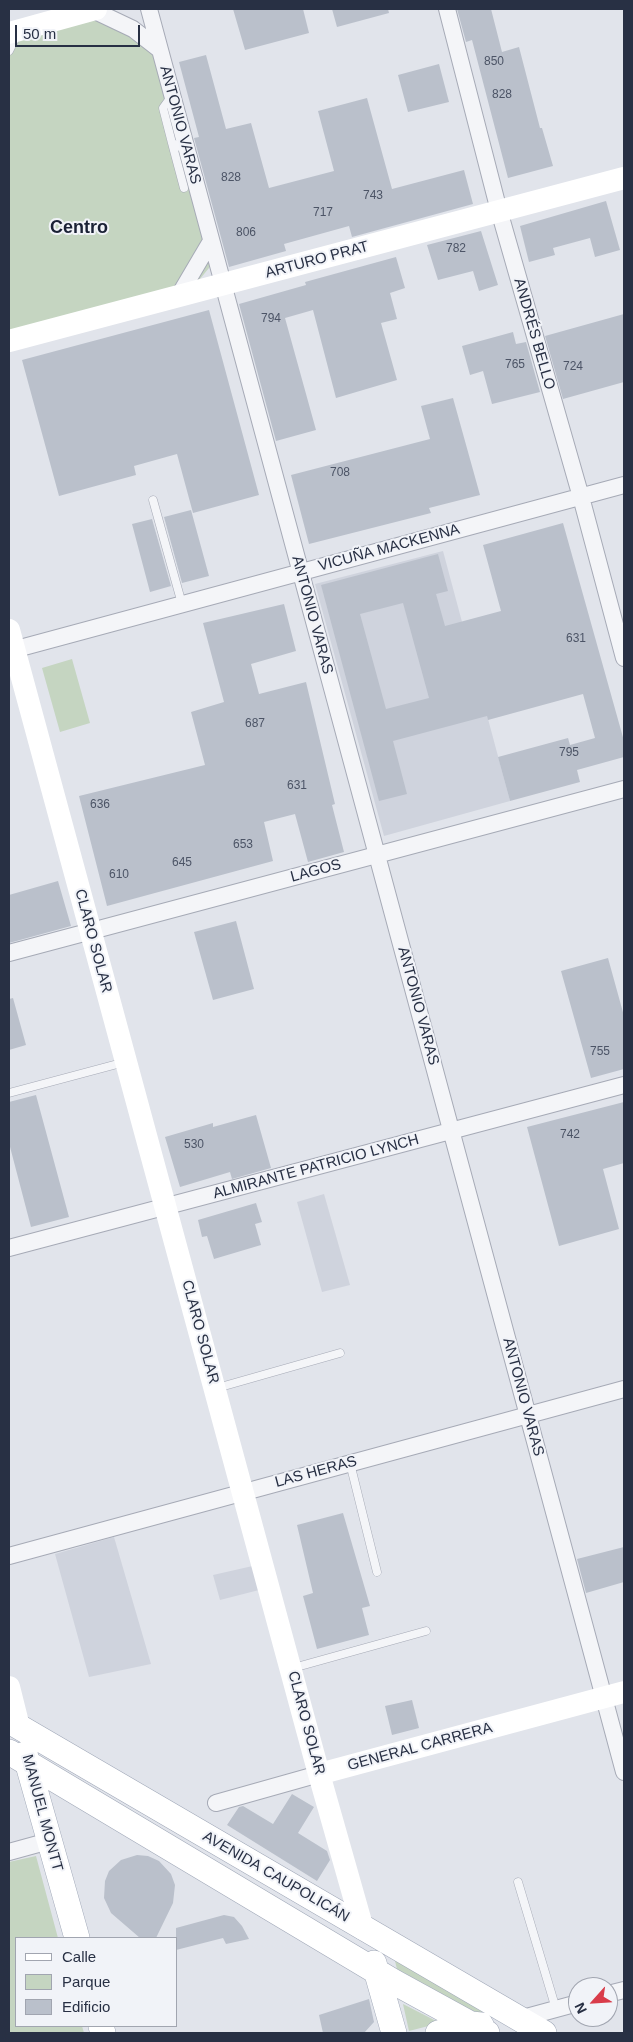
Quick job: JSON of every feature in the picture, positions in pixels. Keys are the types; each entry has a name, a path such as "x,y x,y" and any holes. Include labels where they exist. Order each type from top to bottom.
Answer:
{"main road":[{"name":"MANUEL MONTT","path":"14,1724 18,1757 49,1841 77,1937"},
{"name":"AVENIDA CAUPOLICÁN","path":"14,1724 528,2026 544,2033"},
{"name":"AVENIDA CAUPOLICÁN","path":"18,1757 478,2029"},
{"name":"CLARO SOLAR","path":"363,1928 394,2033"},
{"path":"438,2033 528,2026"}],"street":[{"path":"14,31 95,9 133,29 160,50"},
{"name":"ANTONIO VARAS","path":"149,9 172,96 180,146 211,240 528,1415 614,1695 624,1772"},
{"name":"ANDRÉS BELLO","path":"447,9 499,211 581,497 624,658"},
{"name":"ARTURO PRAT","path":"9,341 624,178"},
{"path":"178,297 211,240"},
{"name":"VICUÑA MACKENNA","path":"11,644 182,604 624,485"},
{"name":"CLARO SOLAR","path":"11,644 91,931 319,1774 363,1928"},
{"name":"LAGOS","path":"9,953 624,789"},
{"name":"ALMIRANTE PATRICIO LYNCH","path":"9,1248 624,1085"},
{"name":"LAS HERAS","path":"9,1556 624,1389"},
{"name":"MANUEL MONTT","path":"9,1687 14,1724"},
{"name":"GENERAL CARRERA","path":"216,1803 614,1695"},
{"path":"9,1852 49,1841"},
{"path":"528,2026 556,2009 568,2005"}],"lane":[{"path":"9,51 14,31"},
{"path":"180,146 184,188"},
{"path":"153,500 182,604"},
{"path":"9,1093 126,1061"},
{"path":"215,1388 340,1353"},
{"path":"350,1463 377,1572"},
{"path":"291,1669 426,1630"},
{"path":"518,1882 556,2009"}],"shaded area":[{"path":"443,551 510,801 384,836 315,584"},
{"path":"324,1194 350,1285 322,1292 297,1202"},
{"path":"114,1537 151,1664 89,1677 55,1554"},
{"path":"257,1565 263,1589 220,1600 213,1575"}],"green space":[{"path":"90,18 118,28 158,53 212,259 209,268 195,285 9,331 9,42"},
{"path":"72,659 90,723 60,732 42,668"},
{"path":"36,1856 58,1937 15,1937 15,2027 82,2027 84,2033 9,2033 9,1862"},
{"path":"394,1957 496,2015 482,2016 397,1969"},
{"path":"403,2004 440,2023 409,2031"}],"building":[{"path":"233,9 303,9 309,33 245,50"},
{"path":"332,9 388,9 389,13 337,27"},
{"path":"457,9 491,9 502,52 519,47 540,128 542,128 553,166 508,178 472,40 466,42"},
{"path":"206,55 226,129 251,123 269,188 334,171 318,111 367,98 392,189 464,170 473,204 352,237 349,226 284,244 286,251 229,267 194,138 199,137 179,62"},
{"path":"439,64 449,102 408,112 398,75"},
{"path":"606,201 620,250 595,257 590,238 553,248 555,255 529,262 520,226"},
{"path":"481,231 498,285 479,291 473,271 438,280 427,245"},
{"path":"396,257 405,288 390,293 397,319 381,323 397,380 336,398 313,310 285,318 316,430 276,441 239,304 306,285 305,282"},
{"path":"209,310 259,495 193,513 177,454 134,466 136,475 59,496 22,360"},
{"path":"624,314 624,382 563,399 545,336"},
{"path":"513,332 516,344 526,342 540,392 492,404 483,371 470,375 462,346"},
{"path":"453,398 480,495 429,508 431,513 309,544 291,475 430,439 421,406"},
{"path":"191,510 209,576 182,583 164,517"},
{"path":"152,519 171,586 150,592 132,524"},
{"path":"563,523 624,741 624,757 577,770 580,782 510,801 498,757 568,738 570,745 595,738 583,694 488,720 487,716 393,741 407,794 379,801 321,585 438,554 448,591 436,594 445,626 501,611 483,545","holes":["403,603 429,698 386,709 360,614"]},
{"path":"284,604 296,651 251,664 259,694 306,682 335,804 332,805 344,852 308,862 295,814 264,822 273,861 107,906 79,796 205,765 191,712 224,702 203,623"},
{"path":"58,881 71,926 9,943 9,895"},
{"path":"236,921 254,989 213,1000 194,932"},
{"path":"608,958 624,1016 624,1069 591,1078 561,971"},
{"path":"13,998 26,1045 9,1050 9,999"},
{"path":"36,1095 69,1217 31,1227 9,1143 9,1102"},
{"path":"624,1102 624,1163 603,1169 619,1229 559,1246 527,1127"},
{"path":"256,1115 271,1168 232,1179 230,1172 180,1187 165,1137 213,1123 213,1127"},
{"path":"256,1203 262,1222 255,1224 261,1245 214,1259 207,1236 202,1237 198,1220"},
{"path":"343,1513 370,1606 362,1608 369,1635 317,1649 303,1596 313,1593 297,1525"},
{"path":"624,1547 624,1582 586,1593 577,1559"},
{"path":"412,1700 419,1728 392,1735 385,1706"},
{"path":"292,1794 314,1807 298,1833 327,1851 330,1860 317,1881 227,1825 239,1807 243,1806 273,1824"},
{"path":"137,1855 148,1856 159,1861 171,1874 175,1885 173,1903 156,1937 139,1937 111,1913 104,1898 105,1881 109,1871 121,1860"},
{"path":"224,1915 234,1917 242,1926 249,1939 226,1944 223,1938 178,1949 176,1928"},
{"path":"369,1999 374,2022 364,2033 323,2033 319,2015"}],"district":[{"name":"Centro","path":"79,228"}]}
